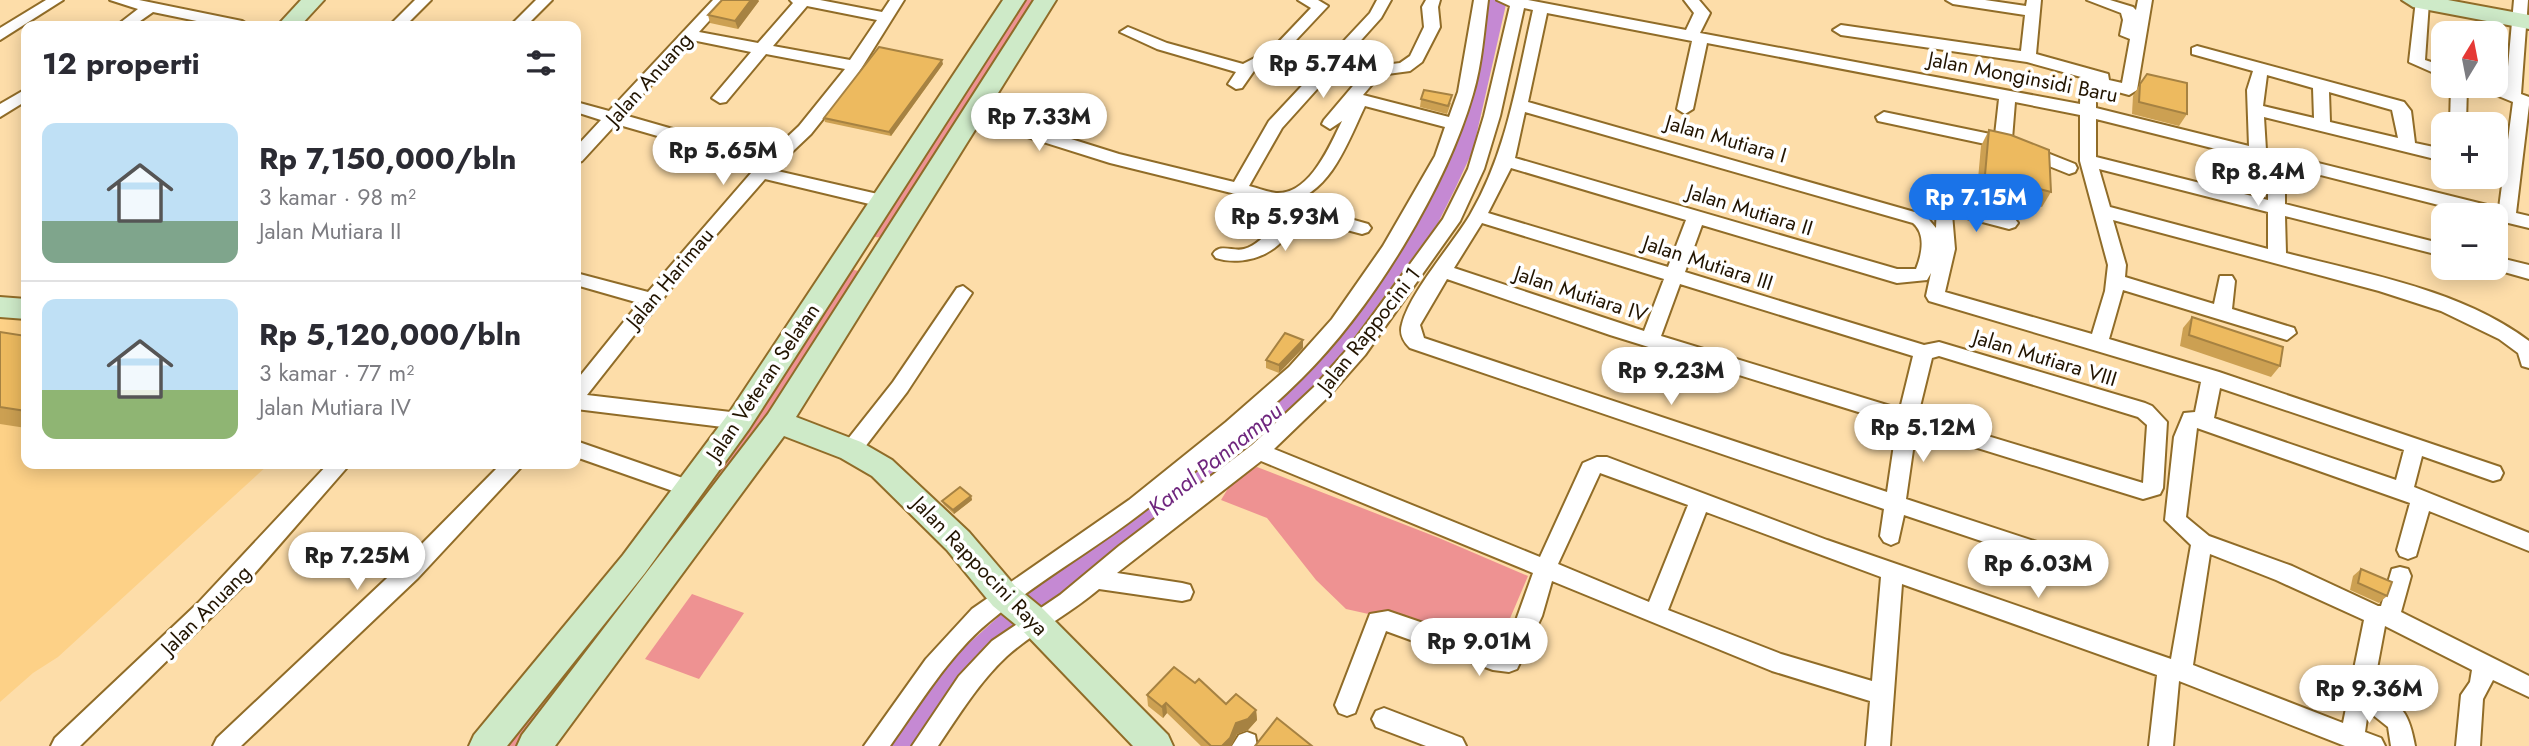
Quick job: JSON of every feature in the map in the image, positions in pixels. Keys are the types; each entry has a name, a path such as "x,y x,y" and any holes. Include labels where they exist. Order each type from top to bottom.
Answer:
{"main road":[{"path":"293,21 313,0"},
{"name":"Jalan Veteran Selatan","path":"486,746 690,489 739,421 1014,0"},
{"name":"Jalan Veteran Selatan","path":"534,746 778,422 1045,0"},
{"path":"2418,1 2523,14"},
{"path":"856,243 888,249"},
{"name":"Jalan Rappocini Raya","path":"778,422 851,450 870,460 900,484 958,541 1007,599 1035,623 1156,746"}],"street":[{"path":"22,21 56,0"},
{"path":"117,0 218,21"},
{"path":"401,21 424,0"},
{"path":"522,21 545,0"},
{"name":"Jalan Anuang","path":"581,152 721,0"},
{"path":"720,98 801,0 885,17"},
{"name":"Jalan Harimau","path":"581,391 650,299 766,168 805,130 854,66 897,0"},
{"path":"1236,84 1258,59 1277,52 1310,20 1320,6 1305,0"},
{"path":"1238,190 1275,125 1376,15 1384,0"},
{"path":"1330,124 1375,70 1404,68 1416,59 1432,27 1430,8 1433,0"},
{"path":"876,746 950,646 1007,599 1136,506 1296,373 1339,324 1390,250 1426,190 1455,124 1466,92 1481,0"},
{"path":"1685,109 1703,37 1702,13 1691,0"},
{"path":"1953,0 2033,5 2028,57"},
{"path":"1842,30 2028,57 2117,79 2130,14 2121,7 2094,0"},
{"path":"2099,342 2116,281 2117,265 2088,161 2088,79 2129,90 2145,0"},
{"path":"2418,1 2417,62 2431,67"},
{"name":"Jalan Monginsidi Baru","path":"1512,2 1945,80 2007,97 2087,111 2454,203"},
{"name":"Jalan Rappocini 1","path":"924,746 967,683 1000,648 1068,602 1259,451 1321,392 1358,350 1451,221 1484,147 1512,2"},
{"path":"129,21 150,7"},
{"path":"1541,8 1506,161 1478,216 1429,289 1410,325 1411,337 1431,349 2035,550"},
{"path":"1702,13 1703,37"},
{"path":"2508,208 2521,100 2520,35 2523,14"},
{"path":"0,35 21,22"},
{"path":"1128,32 1162,46 1246,70"},
{"path":"688,35 761,51 854,66"},
{"path":"2197,51 2400,107 2407,146"},
{"path":"2257,153 2259,133 2255,90 2261,70"},
{"path":"2321,87 2322,125"},
{"path":"0,112 21,97"},
{"path":"2003,143 2007,97"},
{"path":"1281,203 1300,191 1332,159 1358,103 1364,100 1455,124"},
{"name":"Jalan Mutiara I","path":"1520,105 1919,219"},
{"path":"581,109 766,168 882,201"},
{"path":"2255,109 2431,152"},
{"path":"973,114 1116,159 1238,190 1362,228"},
{"path":"1884,117 2003,143 2054,159 2069,168"},
{"path":"2276,159 2277,257"},
{"name":"Jalan Mutiara II","path":"1506,161 1909,278 1916,278 1924,272 1930,248 1927,225 1919,219"},
{"path":"2088,161 2431,247"},
{"path":"1222,254 1243,257 1260,250 1285,222 1281,203"},
{"path":"2009,223 1950,207 1943,208 1946,250 1935,296 2212,377 2493,473"},
{"path":"2101,211 2384,285 2470,317 2521,344 2529,354 2529,361"},
{"name":"Jalan Mutiara III","path":"1478,216 1676,275 1790,314 1924,352"},
{"name":"Jalan Monginsidi Baru","path":"2508,216 2529,222"},
{"path":"1650,340 1696,218"},
{"path":"2508,266 2529,272"},
{"name":"Jalan Mutiara IV","path":"1443,271 1650,340 1907,420 2149,491 2153,488 2157,422 2152,416"},
{"path":"581,280 650,299"},
{"path":"2116,281 2287,333"},
{"path":"2222,312 2226,281"},
{"path":"851,450 900,387 963,293"},
{"name":"Jalan Mutiara VIII","path":"1924,352 1939,349 2152,416"},
{"path":"1891,536 1898,504 1907,420 1924,352"},
{"path":"2203,422 2212,377"},
{"path":"581,399 739,421"},
{"path":"2529,542 2412,495 2190,419 2184,437 2175,520 2203,542 2284,573 2383,616 2529,687"},
{"path":"2408,550 2415,445"},
{"path":"581,451 690,489"},
{"path":"1259,451 1469,535 1544,576 1656,613 1780,664 1881,694"},
{"path":"1347,705 1378,621 1388,621 1493,660 1509,662 1519,646 1544,576 1593,466 1607,466 1701,499 1820,546 2175,670 2373,746"},
{"name":"Jalan Anuang","path":"63,746 142,674 241,575 336,469"},
{"path":"225,746 410,571 509,469"},
{"path":"1656,613 1701,499"},
{"path":"2161,746 2203,542"},
{"path":"1878,746 1892,569"},
{"path":"2352,736 2383,616 2400,576"},
{"path":"1094,579 1182,592"},
{"path":"2468,746 2472,695 2480,687 2485,664"},
{"path":"2361,696 2383,707 2399,722 2403,746"},
{"path":"1384,719 1454,746"}],"shaded area":[{"path":"1017,0 1040,0 886,238 864,236"},
{"path":"843,268 870,273 525,746 490,746"},
{"path":"0,317 21,319 21,469 264,469 58,657 33,673 0,702"},
{"path":"1257,467 1528,576 1494,656 1373,615 1346,609 1316,580 1267,518 1221,500 1235,477"},
{"path":"692,594 744,613 699,679 645,659"}],"water":[{"name":"Kanal Pannampu","path":"1488,0 1507,0 1473,150 1438,223 1334,365 1266,433 1096,571 1011,632 917,746 888,746 945,665 1027,591 1329,343 1449,156"}],"building":[{"path":"722,0 751,0 735,21 708,15"},
{"path":"879,47 942,60 889,132 824,118"},
{"path":"2147,74 2187,83 2187,114 2139,102 2140,84"},
{"path":"1424,90 1452,95 1448,106 1421,99"},
{"path":"1989,130 2011,135 2049,150 2051,192 1985,175"},
{"path":"2192,317 2283,347 2280,366 2189,335"},
{"path":"0,332 21,335 21,410 0,407"},
{"path":"1285,333 1303,340 1279,365 1266,360"},
{"path":"960,487 971,496 953,510 942,501"},
{"path":"2361,569 2392,582 2387,596 2358,583"},
{"path":"1174,667 1195,683 1199,679 1226,704 1236,694 1256,710 1248,719 1236,723 1230,738 1222,746 1211,746 1166,703 1162,707 1147,695"},
{"path":"1277,718 1312,746 1255,746"}]}
